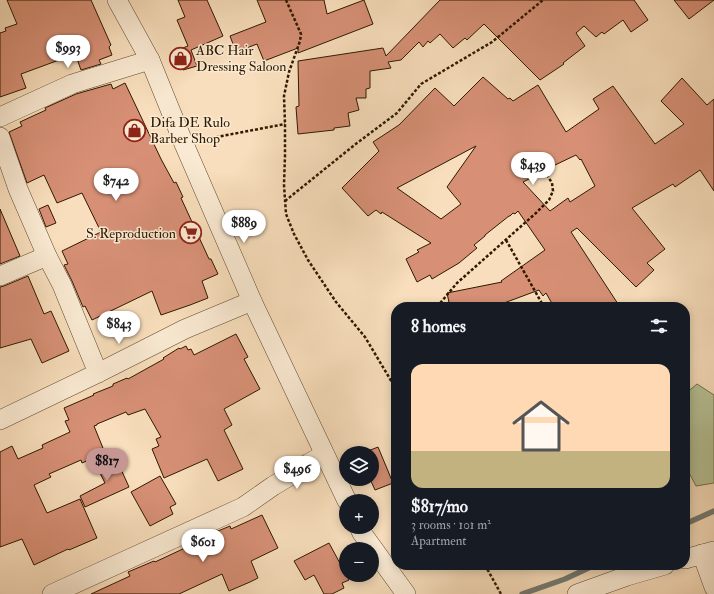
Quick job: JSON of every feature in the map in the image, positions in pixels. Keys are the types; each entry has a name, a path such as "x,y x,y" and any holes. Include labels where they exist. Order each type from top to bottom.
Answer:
{"street":[{"path":"117,0 150,60 184,144 252,301 343,494"},
{"path":"0,117 72,84 150,60"},
{"path":"0,137 18,189 47,256 62,285 98,373"},
{"path":"0,276 47,256"},
{"path":"0,420 185,329 252,301"},
{"path":"52,594 243,507 273,486 324,455"},
{"path":"363,534 406,594"},
{"path":"700,555 714,587"},
{"path":"576,594 648,570"}],"path":[{"path":"286,0 301,34 289,72 284,96 286,155 284,185 286,214 294,234 308,260 336,302 365,337 391,381"},
{"path":"285,201 397,113 421,84 492,42 543,0"},
{"path":"184,144 285,124"},
{"path":"441,302 457,283 549,200 553,191 552,183 533,152"},
{"path":"506,240 541,302"},
{"path":"488,570 501,594"}],"green space":[{"path":"697,384 714,395 714,483 696,486 690,475 690,390"}],"building":[{"path":"7,0 91,0 111,45 109,47 112,55 99,60 101,64 81,70 76,56 71,58 70,56 21,74 26,88 0,97 0,33 6,31 5,28 17,24"},
{"path":"178,0 207,0 223,36 191,50 197,66 183,70 175,51 188,46 177,20 185,17"},
{"path":"257,0 324,0 327,14 364,0 373,24 298,53 298,48 264,61 257,44 236,52 230,36 266,22"},
{"path":"440,0 634,0 648,20 631,32 623,20 604,34 602,32 596,37 584,26 576,33 585,46 563,63 564,64 540,80 484,24 467,40 465,38 453,48 440,34 430,43 428,41 423,47 419,42 401,60 388,62 391,68 370,71 370,88 366,89 366,98 356,98 359,110 348,113 350,126 334,128 334,130 298,134 296,107 299,106 298,61 383,48 386,56"},
{"path":"674,0 714,0 689,19"},
{"path":"483,77 508,99 510,98 513,101 538,85 566,132 599,109 593,99 613,86 655,144 684,124 661,101 682,78 707,105 714,99 714,191 700,170 675,187 673,184 632,208 665,249 647,263 654,270 636,287 577,228 571,232 617,302 551,302 546,293 543,296 539,290 507,302 449,302 447,293 502,282 501,281 545,250 518,211 515,214 513,213 485,235 474,245 477,248 459,263 432,279 430,275 417,282 406,259 419,252 417,250 431,243 382,212 381,214 376,210 368,216 342,188 379,151 373,142 399,125 435,88 454,106","holes":["476,146 447,187 461,204 441,219 397,188","576,155 580,160 581,159 595,186 570,202 568,198 550,211 523,182 533,177 532,176"]},
{"path":"125,83 161,159 174,183 176,182 183,197 181,198 209,259 211,259 218,274 202,281 208,298 190,305 161,315 152,291 92,320 85,306 83,307 64,265 68,264 62,251 101,232 82,193 57,203 44,175 27,183 9,132 22,126 20,122 46,110 45,108 76,94 111,84 113,89"},
{"path":"48,205 56,223 46,227 39,209"},
{"path":"0,209 20,256 0,264"},
{"path":"28,276 44,314 51,311 69,351 42,363 31,339 0,348 0,287"},
{"path":"236,334 248,357 244,359 260,389 224,409 232,425 224,430 243,469 218,481 207,459 164,478 152,449 159,446 156,439 161,437 145,409 128,415 126,412 94,426 105,453 82,463 81,460 49,474 51,477 34,485 47,513 80,499 97,538 69,550 68,549 34,565 22,539 0,547 0,452 12,446 18,459 43,448 42,445 70,432 65,421 69,420 64,408 113,386 113,384 127,378 128,379 164,359 163,358 179,348 180,349 186,346 188,350 191,349 194,355"},
{"path":"379,449 391,478 391,484 375,490 373,486 379,486"},
{"path":"115,456 129,487 85,507 80,496 105,483 96,465"},
{"path":"160,476 176,504 170,507 173,514 150,526 131,492"},
{"path":"262,515 278,548 251,561 258,578 250,582 229,591 222,574 179,594 91,594 130,576 128,572 154,561 155,562 200,541 199,539 230,526 231,529"},
{"path":"329,543 339,562 339,582 344,582 342,583 344,588 332,594 324,594 314,575 305,580 294,561"}],"waterway":[{"path":"690,522 714,511"},
{"path":"522,594 565,579 584,570"}],"place":[{"name":"ABC Hair Dressing Saloon","path":"180,58"},
{"name":"Difa DE Rulo Barber Shop","path":"134,130"},
{"name":"S. Reproduction","path":"191,233"}]}
